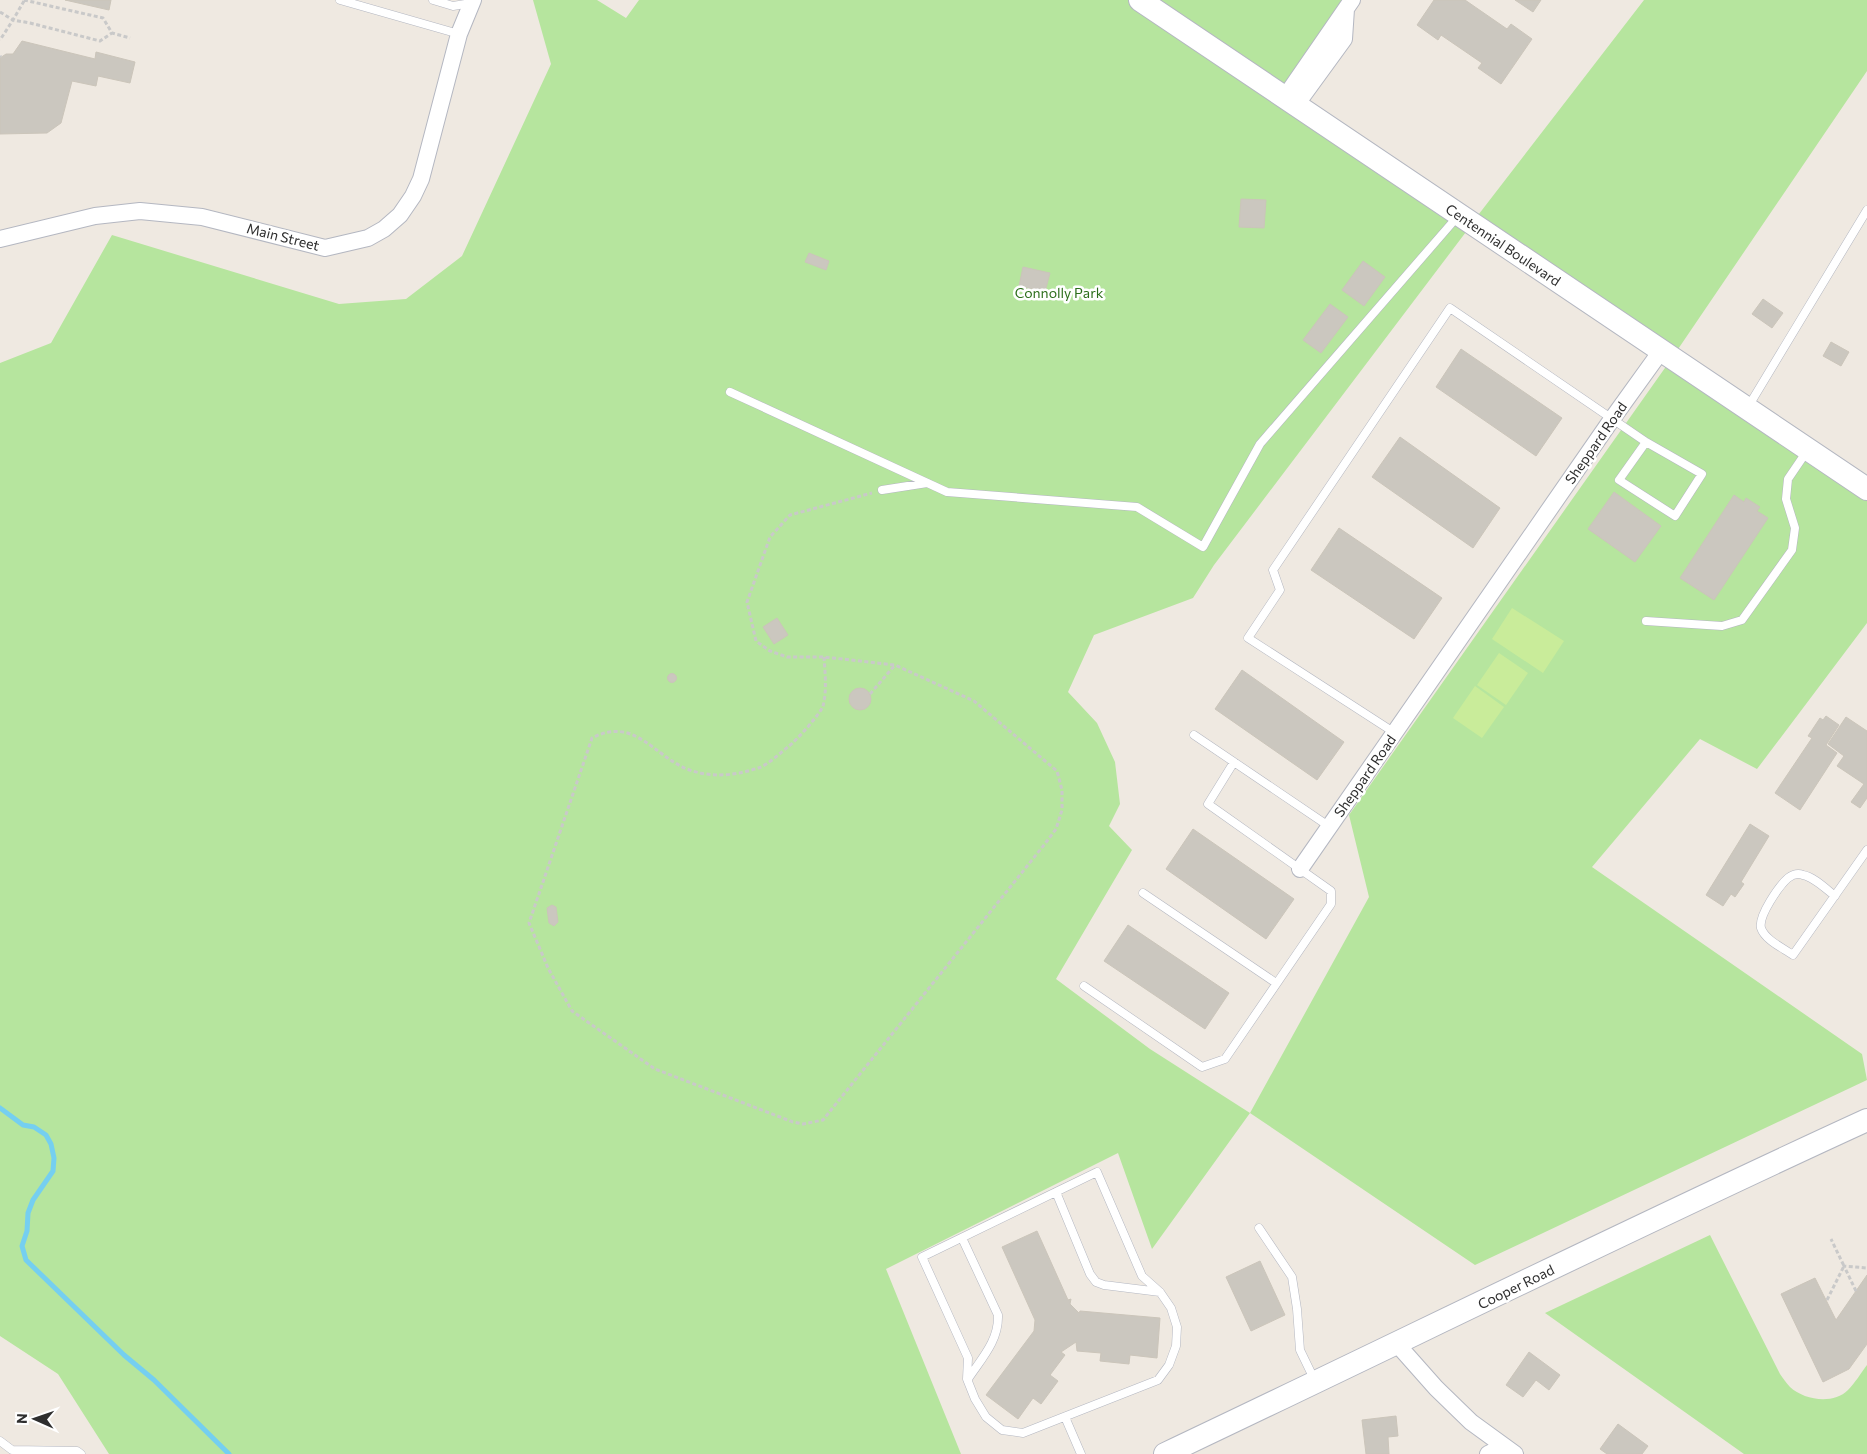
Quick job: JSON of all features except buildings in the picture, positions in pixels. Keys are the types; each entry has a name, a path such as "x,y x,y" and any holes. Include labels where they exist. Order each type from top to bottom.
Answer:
{"main road":[{"name":"Centennial Boulevard","path":"1140,0 1867,489"},
{"name":"Cooper Road","path":"1165,1454 1736,1180 1867,1120"}],"street":[{"name":"Main Street","path":"0,239 95,216 140,211 202,217 325,248 368,238 400,215 421,179 459,34 472,2"},
{"path":"1290,101 1344,39 1349,4"},
{"name":"Sheppard Road","path":"1300,869 1661,351"},
{"path":"1397,1344 1457,1409 1471,1422 1510,1450"},
{"path":"1488,1454 1510,1450"}],"lane":[{"path":"340,0 459,34"},
{"name":"Main Street","path":"433,0 453,6 472,2"},
{"path":"1747,408 1867,210"},
{"path":"730,392 948,492 1137,508 1203,547 1260,444 1459,215"},
{"path":"1395,733 1248,638 1280,590 1273,570 1450,308 1646,442 1702,474 1675,516 1619,480 1646,442"},
{"path":"1646,620 1722,626 1742,620 1792,550 1795,528 1786,499 1788,479 1808,449"},
{"path":"882,490 927,483"},
{"path":"1194,735 1330,827"},
{"path":"1084,986 1202,1066 1225,1060 1331,904 1331,891 1208,804 1234,762"},
{"path":"1835,896 1806,876 1798,874 1791,876 1786,880 1763,913 1760,924 1763,933 1793,956 1835,896 1867,850"},
{"path":"1143,893 1276,983"},
{"path":"1097,1172 1142,1276 1160,1292 1171,1308 1177,1327 1176,1346 1169,1364 1158,1380 1023,1433 1002,1430 986,1417 974,1399 967,1379 968,1358 922,1258 1056,1192 1097,1172"},
{"path":"1056,1192 1090,1274 1096,1282 1104,1285 1160,1292"},
{"path":"1259,1228 1292,1277 1300,1350 1316,1383"},
{"path":"962,1238 998,1315 996,1337 967,1379"},
{"path":"1065,1417 1081,1454"},
{"path":"1,1443 12,1450 28,1452 77,1451 81,1454"}],"path":[{"path":"0,40 24,0 103,18 112,33 130,38"},
{"path":"0,12 13,20 100,42 112,33"},
{"path":"824,656 826,674 823,708 795,742 760,768 722,776 687,769 627,733 615,731 603,733 592,738 530,923 548,968 572,1011 655,1069 793,1122 803,1124 823,1120 1056,829 1062,810 1062,790 1057,771 974,701 895,665 824,656 787,656 770,651 756,641 747,602 770,537 790,515 882,490"},
{"path":"870,694 895,665"},
{"path":"1831,1239 1856,1291"},
{"path":"1844,1266 1867,1268"},
{"path":"1826,1300 1844,1266"}],"green space":[{"name":"Connolly Park","path":"533,0 597,0 626,18 639,0 1352,0 1285,97 1472,223 1644,0 1867,0 1867,71 1672,358 1472,224 1214,565 1193,598 1094,635 1068,692 1097,723 1115,762 1120,804 1109,826 1132,850 1056,979 1150,1049 1250,1113 1152,1249 1118,1153 886,1269 961,1454 109,1454 58,1374 0,1336 0,363 51,343 112,235 339,304 406,299 462,256 551,64"},
{"path":"1672,358 1867,490 1867,623 1757,769 1700,739 1592,867 1862,1054 1867,1080 1475,1265 1250,1113 1369,897 1349,815"},
{"path":"1512,608 1564,641 1543,673 1492,639"},
{"path":"1499,653 1528,673 1506,705 1477,685"},
{"path":"1475,686 1504,707 1482,738 1453,718"},
{"path":"1710,1235 1780,1374 1790,1387 1811,1398 1835,1398 1848,1390 1867,1365 1867,1454 1744,1454 1545,1313"}],"waterway":[{"path":"0,1108 23,1125 34,1127 46,1135 51,1144 54,1158 53,1171 33,1200 28,1213 27,1231 22,1246 26,1260 124,1355 154,1380 229,1454"}]}
